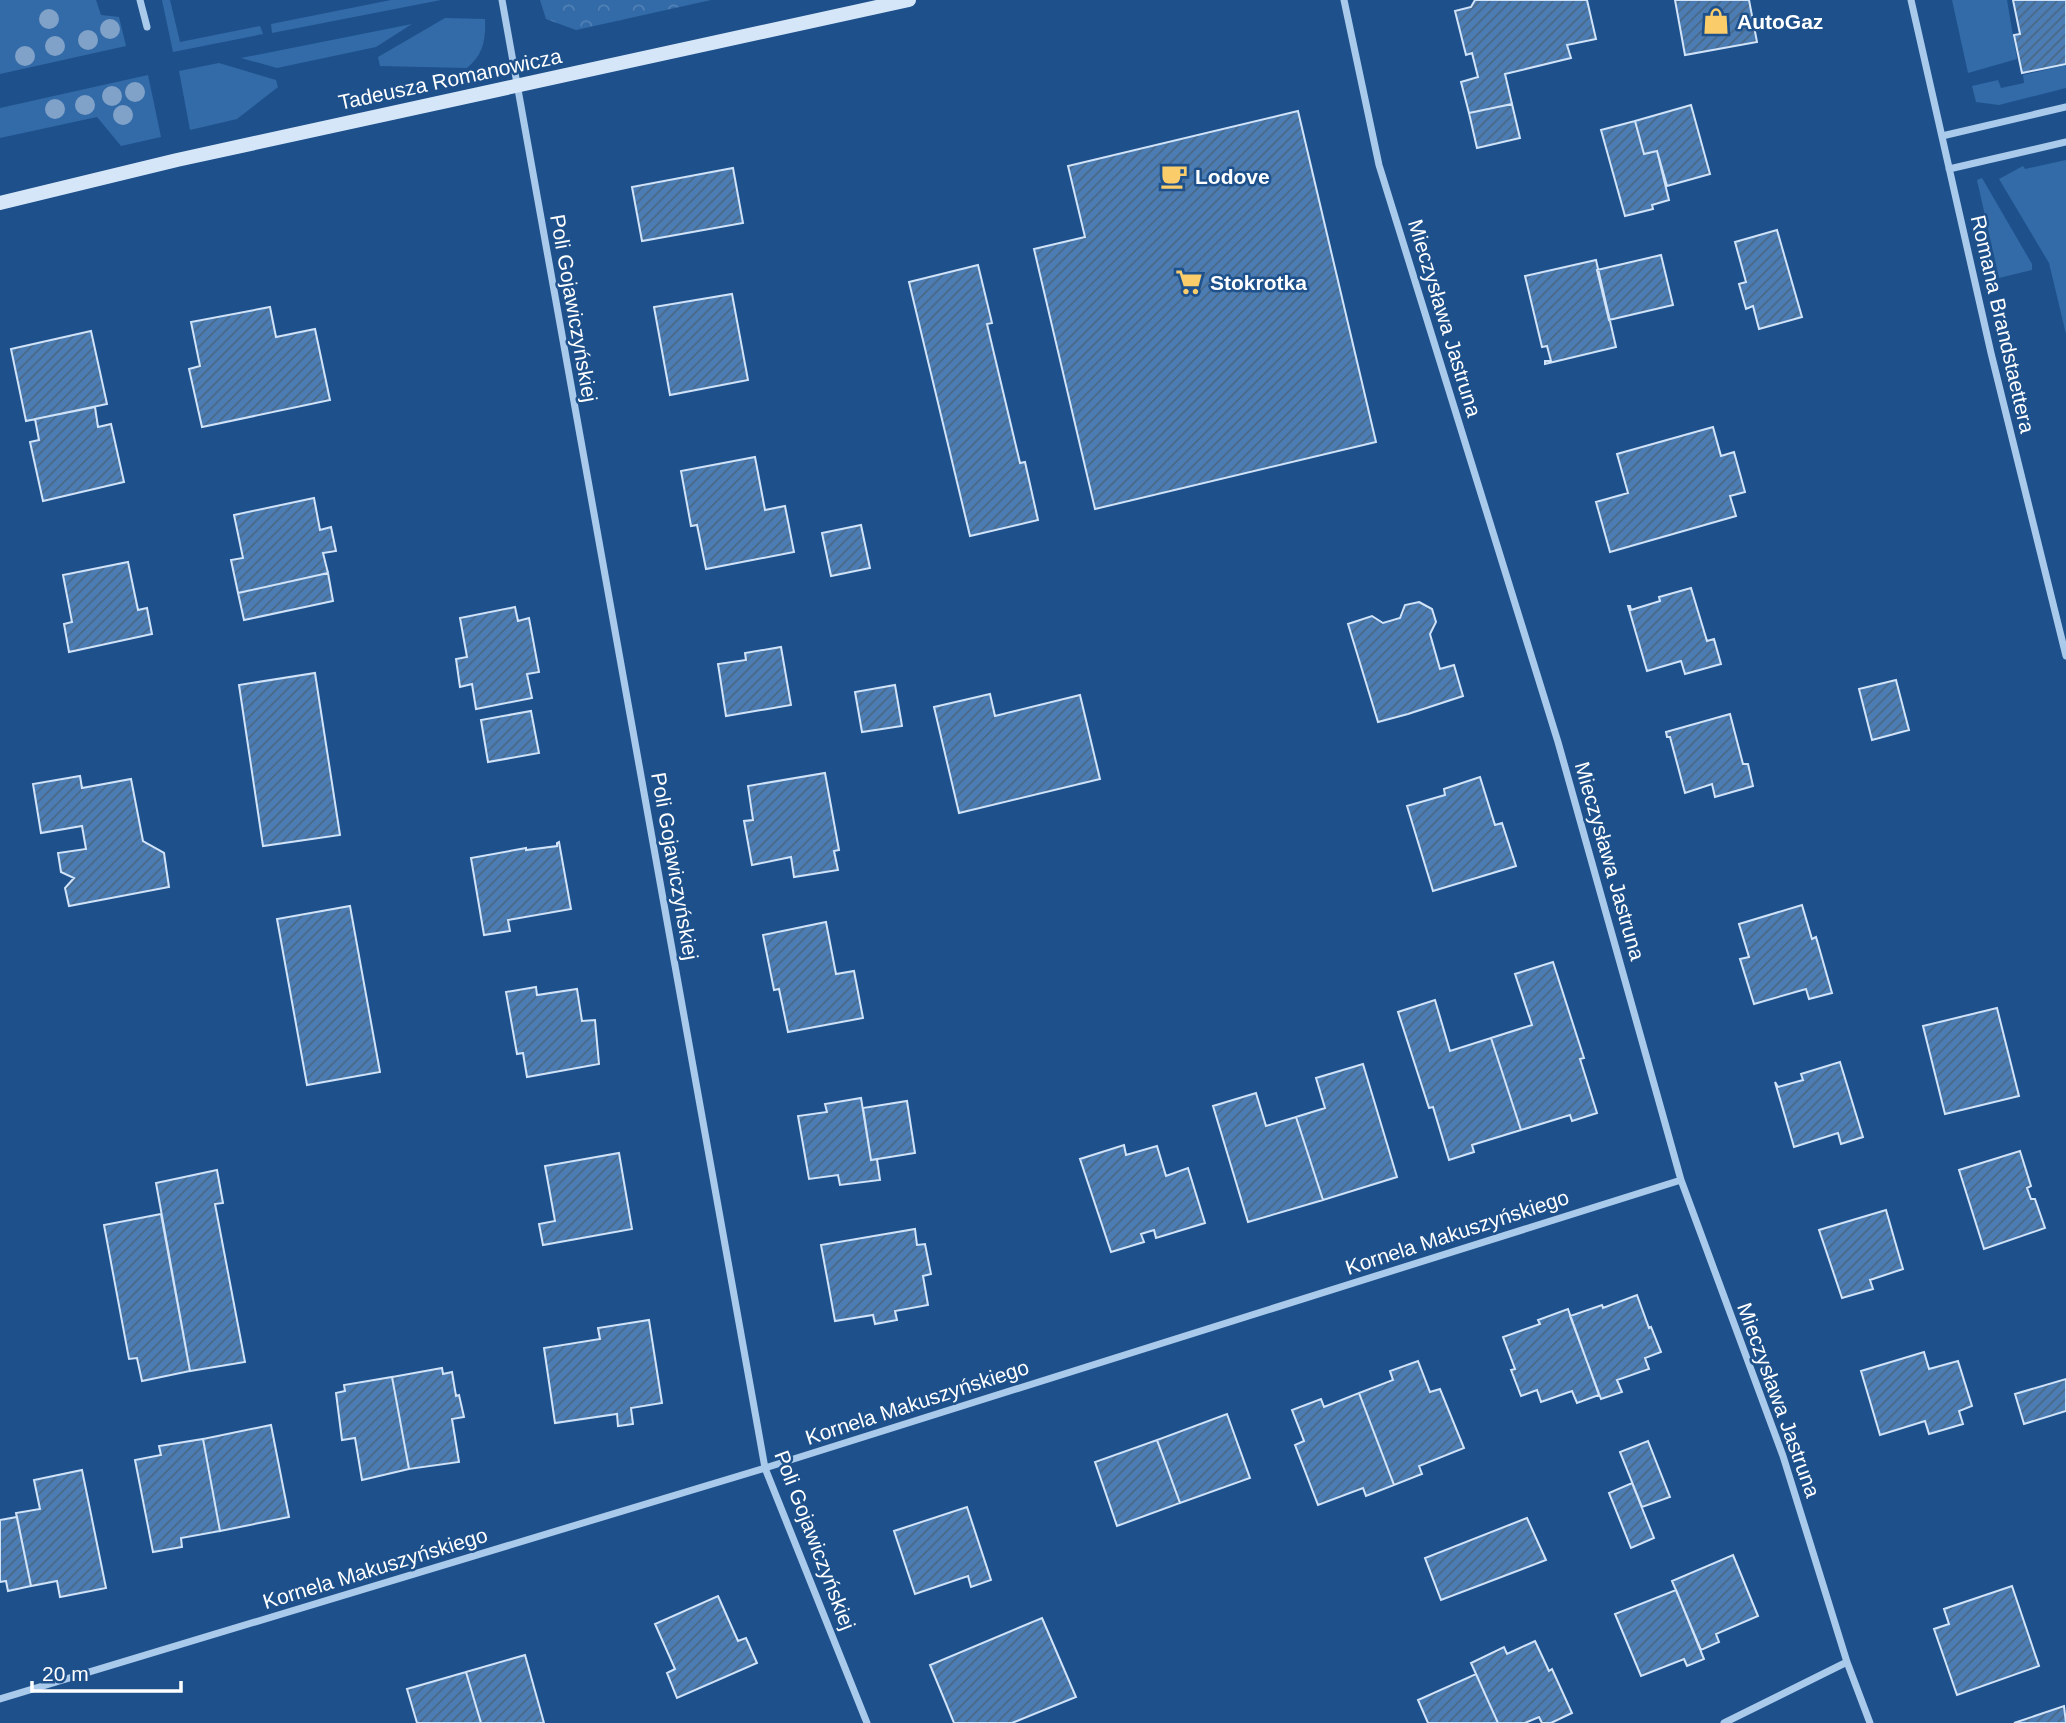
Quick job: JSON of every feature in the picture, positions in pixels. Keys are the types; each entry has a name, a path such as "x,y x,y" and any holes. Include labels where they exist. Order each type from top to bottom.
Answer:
{"street":[{"path":"140,0 147,27"},
{"name":"Poli Gojawiczyńskiej","path":"502,0 765,1468 867,1723"},
{"name":"Tadeusza Romanowicza","path":"0,203 177,160 909,0"},
{"name":"Mieczysława Jastruna","path":"1344,0 1379,164 1558,742 1681,1180 1783,1456 1847,1662 1870,1723"},
{"name":"Romana Brandstaettera","path":"1912,0 1994,366 2066,656"},
{"path":"1942,136 2066,107"},
{"path":"1949,169 2066,142"},
{"name":"Kornela Makuszyńskiego","path":"0,1699 765,1468 1681,1180"},
{"path":"1724,1723 1847,1662"}],"green space":[{"path":"0,0 96,0 101,15 119,17 126,46 0,74"},
{"path":"162,0 170,0 180,42 260,26 263,34 173,52"},
{"path":"391,0 441,0 272,33 271,24"},
{"path":"540,0 711,0 576,30 546,19"},
{"path":"1952,0 2007,0 2017,59 1968,73"},
{"path":"445,18 485,19 482,46 477,58 467,68 380,66 378,57"},
{"path":"412,24 376,47 277,68 241,58"},
{"path":"219,63 276,80 278,87 237,119 190,130 179,71"},
{"path":"2066,65 2066,88 1999,105 1976,102 1972,86 1998,80 2001,88 2024,83 2023,75"},
{"path":"148,75 161,137 121,146 97,117 0,138 0,108"},
{"path":"2066,160 2066,334 2049,263 1999,179 2023,166 2025,169"},
{"path":"1982,178 2032,264 2032,270 1999,278 1977,180"}],"building":[{"path":"1475,0 1587,0 1596,39 1567,45 1571,58 1505,74 1512,104 1469,113 1461,82 1478,77 1472,53 1466,55 1455,11 1471,7"},
{"name":"AutoGaz","path":"1675,0 1749,0 1757,42 1685,55"},
{"path":"2013,0 2066,0 2066,64 2022,73 2014,35 2020,34"},
{"path":"1512,104 1520,138 1477,148 1469,113"},
{"path":"1691,105 1710,174 1667,186 1657,151 1644,154 1635,121"},
{"path":"1298,111 1376,442 1095,509 1034,249 1085,237 1068,166"},
{"path":"1635,121 1644,154 1657,151 1669,200 1652,205 1653,209 1625,216 1601,130"},
{"path":"733,168 743,223 642,241 632,187"},
{"path":"1777,230 1802,317 1759,329 1753,306 1746,309 1739,284 1746,282 1735,242"},
{"path":"1661,255 1673,305 1609,320 1597,270"},
{"path":"1596,260 1616,347 1545,364 1545,361 1551,361 1547,346 1542,347 1525,276"},
{"path":"978,265 992,323 987,324 1020,463 1025,462 1038,520 970,536 909,282"},
{"path":"732,294 748,380 670,395 654,307"},
{"path":"270,307 276,337 315,329 330,400 202,427 189,369 200,366 191,322"},
{"path":"91,331 107,404 26,421 11,349"},
{"path":"95,407 98,427 111,424 124,482 43,501 30,442 39,440 35,419"},
{"path":"1713,427 1721,456 1734,452 1745,492 1730,496 1736,516 1610,552 1596,502 1628,493 1617,454"},
{"path":"755,457 765,510 785,506 794,552 706,569 697,525 691,526 681,471"},
{"path":"314,498 320,530 331,527 336,551 323,553 328,573 238,593 231,560 243,558 234,515"},
{"path":"861,525 870,568 831,576 822,533"},
{"path":"128,562 138,610 147,608 152,634 69,652 64,624 72,622 63,575"},
{"path":"328,573 333,601 244,620 238,593"},
{"path":"1691,588 1707,641 1714,639 1721,664 1685,674 1681,661 1647,671 1628,606 1631,610 1660,601 1659,597"},
{"path":"1419,602 1432,609 1436,622 1430,634 1440,669 1454,665 1463,696 1378,722 1348,624 1372,616 1383,623 1400,618 1405,605"},
{"path":"515,607 518,621 529,618 539,672 527,674 532,698 476,709 472,684 460,687 456,659 467,657 460,618"},
{"path":"781,647 791,705 726,716 718,664 746,660 745,653"},
{"path":"315,673 340,835 263,846 239,685"},
{"path":"1896,680 1909,730 1872,740 1859,689"},
{"path":"895,685 902,726 862,732 855,692"},
{"path":"990,694 995,716 1080,695 1100,779 959,813 934,707"},
{"path":"531,711 539,753 488,762 481,720"},
{"path":"1730,714 1743,764 1748,764 1753,786 1715,797 1712,784 1685,793 1670,737 1667,737 1666,732"},
{"path":"825,773 839,850 834,851 838,870 794,877 791,857 752,865 744,821 753,820 748,786"},
{"path":"80,776 82,788 131,779 143,841 164,853 169,887 69,906 65,888 74,878 61,872 58,853 86,849 82,826 41,833 33,784"},
{"path":"1480,777 1495,825 1502,823 1516,866 1433,891 1407,806 1445,795 1444,789"},
{"path":"559,842 571,909 508,920 510,931 484,935 471,858 526,848 557,846"},
{"path":"1802,905 1812,939 1816,937 1832,993 1809,999 1806,989 1754,1004 1740,959 1749,957 1739,924"},
{"path":"350,906 380,1072 307,1085 277,919"},
{"path":"826,922 836,974 854,971 863,1018 788,1032 779,989 774,990 763,935"},
{"path":"1553,962 1584,1058 1580,1059 1597,1113 1572,1121 1570,1115 1521,1130 1491,1038 1532,1025 1515,974"},
{"path":"536,987 537,995 577,989 582,1021 595,1020 599,1064 527,1077 523,1053 517,1054 506,992"},
{"path":"1435,1000 1450,1051 1491,1038 1521,1130 1472,1145 1474,1152 1449,1160 1433,1107 1429,1108 1398,1012"},
{"path":"1997,1008 2019,1096 1945,1114 1923,1026"},
{"path":"1840,1062 1863,1137 1841,1144 1838,1133 1794,1147 1775,1082 1778,1087 1803,1080 1801,1074"},
{"path":"1363,1064 1397,1177 1323,1200 1296,1117 1325,1108 1316,1078"},
{"path":"1256,1093 1266,1126 1296,1117 1323,1200 1248,1222 1213,1106"},
{"path":"861,1098 871,1160 877,1159 880,1180 840,1185 838,1175 809,1179 798,1116 827,1112 825,1104"},
{"path":"907,1101 915,1153 871,1160 863,1108"},
{"path":"1124,1145 1126,1155 1157,1146 1166,1176 1188,1168 1205,1223 1156,1238 1154,1230 1141,1234 1144,1242 1111,1252 1080,1159"},
{"path":"2020,1151 2031,1186 2027,1188 2031,1199 2035,1199 2045,1228 1984,1249 1959,1170"},
{"path":"619,1153 632,1229 543,1245 539,1224 555,1221 545,1166"},
{"path":"217,1170 223,1203 215,1204 245,1362 190,1371 156,1183"},
{"path":"1886,1210 1903,1269 1870,1280 1873,1289 1842,1298 1819,1230"},
{"path":"161,1214 190,1371 142,1381 137,1358 129,1359 104,1225"},
{"path":"915,1229 917,1245 925,1244 931,1274 923,1276 928,1305 895,1311 897,1320 875,1324 873,1315 835,1321 821,1245"},
{"path":"1637,1295 1661,1352 1645,1358 1649,1369 1617,1380 1622,1392 1601,1399 1570,1316 1602,1305 1603,1308"},
{"path":"1568,1309 1599,1395 1577,1403 1572,1391 1541,1402 1537,1390 1521,1396 1511,1370 1515,1369 1503,1337 1540,1324 1538,1320"},
{"path":"649,1320 662,1403 631,1408 633,1424 618,1426 617,1414 555,1423 544,1348 600,1339 598,1328"},
{"path":"1924,1352 1929,1369 1958,1361 1972,1406 1959,1411 1963,1424 1929,1434 1925,1421 1880,1435 1861,1371"},
{"path":"1418,1361 1430,1392 1440,1389 1464,1448 1419,1466 1422,1474 1394,1485 1359,1393 1393,1380 1390,1371"},
{"path":"442,1368 443,1374 452,1372 456,1396 459,1395 464,1417 452,1419 459,1462 409,1469 392,1377"},
{"path":"392,1377 409,1469 362,1480 355,1438 342,1440 336,1393 345,1391 344,1385"},
{"path":"2066,1379 2066,1411 2024,1424 2015,1394"},
{"path":"1359,1393 1394,1485 1366,1496 1363,1488 1318,1505 1295,1445 1304,1441 1292,1410 1321,1399 1324,1407"},
{"path":"1227,1414 1250,1478 1180,1503 1157,1440"},
{"path":"271,1425 289,1517 220,1531 203,1439"},
{"path":"203,1439 220,1531 181,1538 182,1547 153,1552 135,1460 161,1455 159,1446"},
{"path":"1157,1440 1180,1503 1117,1526 1095,1462"},
{"path":"1648,1441 1670,1497 1642,1507 1620,1452"},
{"path":"82,1470 106,1588 60,1597 57,1581 31,1586 16,1513 40,1509 34,1480"},
{"path":"1632,1483 1654,1538 1631,1548 1609,1493"},
{"path":"967,1507 991,1580 971,1587 968,1576 915,1594 894,1531"},
{"path":"17,1517 31,1586 8,1591 6,1581 0,1582 0,1520"},
{"path":"1527,1518 1546,1560 1441,1600 1425,1558"},
{"path":"1733,1555 1758,1616 1716,1634 1719,1642 1701,1650 1672,1581"},
{"path":"2012,1586 2039,1666 1957,1695 1934,1629 1949,1624 1944,1609"},
{"path":"1676,1590 1704,1659 1687,1666 1684,1659 1641,1676 1615,1614"},
{"path":"718,1596 738,1641 746,1638 757,1663 677,1698 667,1673 675,1669 655,1624"},
{"path":"1042,1618 1076,1697 1012,1723 954,1723 930,1665"},
{"path":"1535,1641 1549,1671 1552,1669 1572,1713 1551,1723 1542,1723 1539,1717 1525,1723 1498,1723 1471,1663 1504,1647 1507,1654"},
{"path":"525,1655 544,1723 481,1723 466,1672"},
{"path":"466,1672 481,1723 417,1723 407,1689"},
{"path":"1476,1674 1498,1723 1428,1723 1418,1700"},
{"path":"2064,1706 2066,1723 2014,1723"}],"place":[{"name":"AutoGaz","path":"1716,21"},
{"name":"Lodove","path":"1174,176"},
{"name":"Stokrotka","path":"1189,282"}]}
